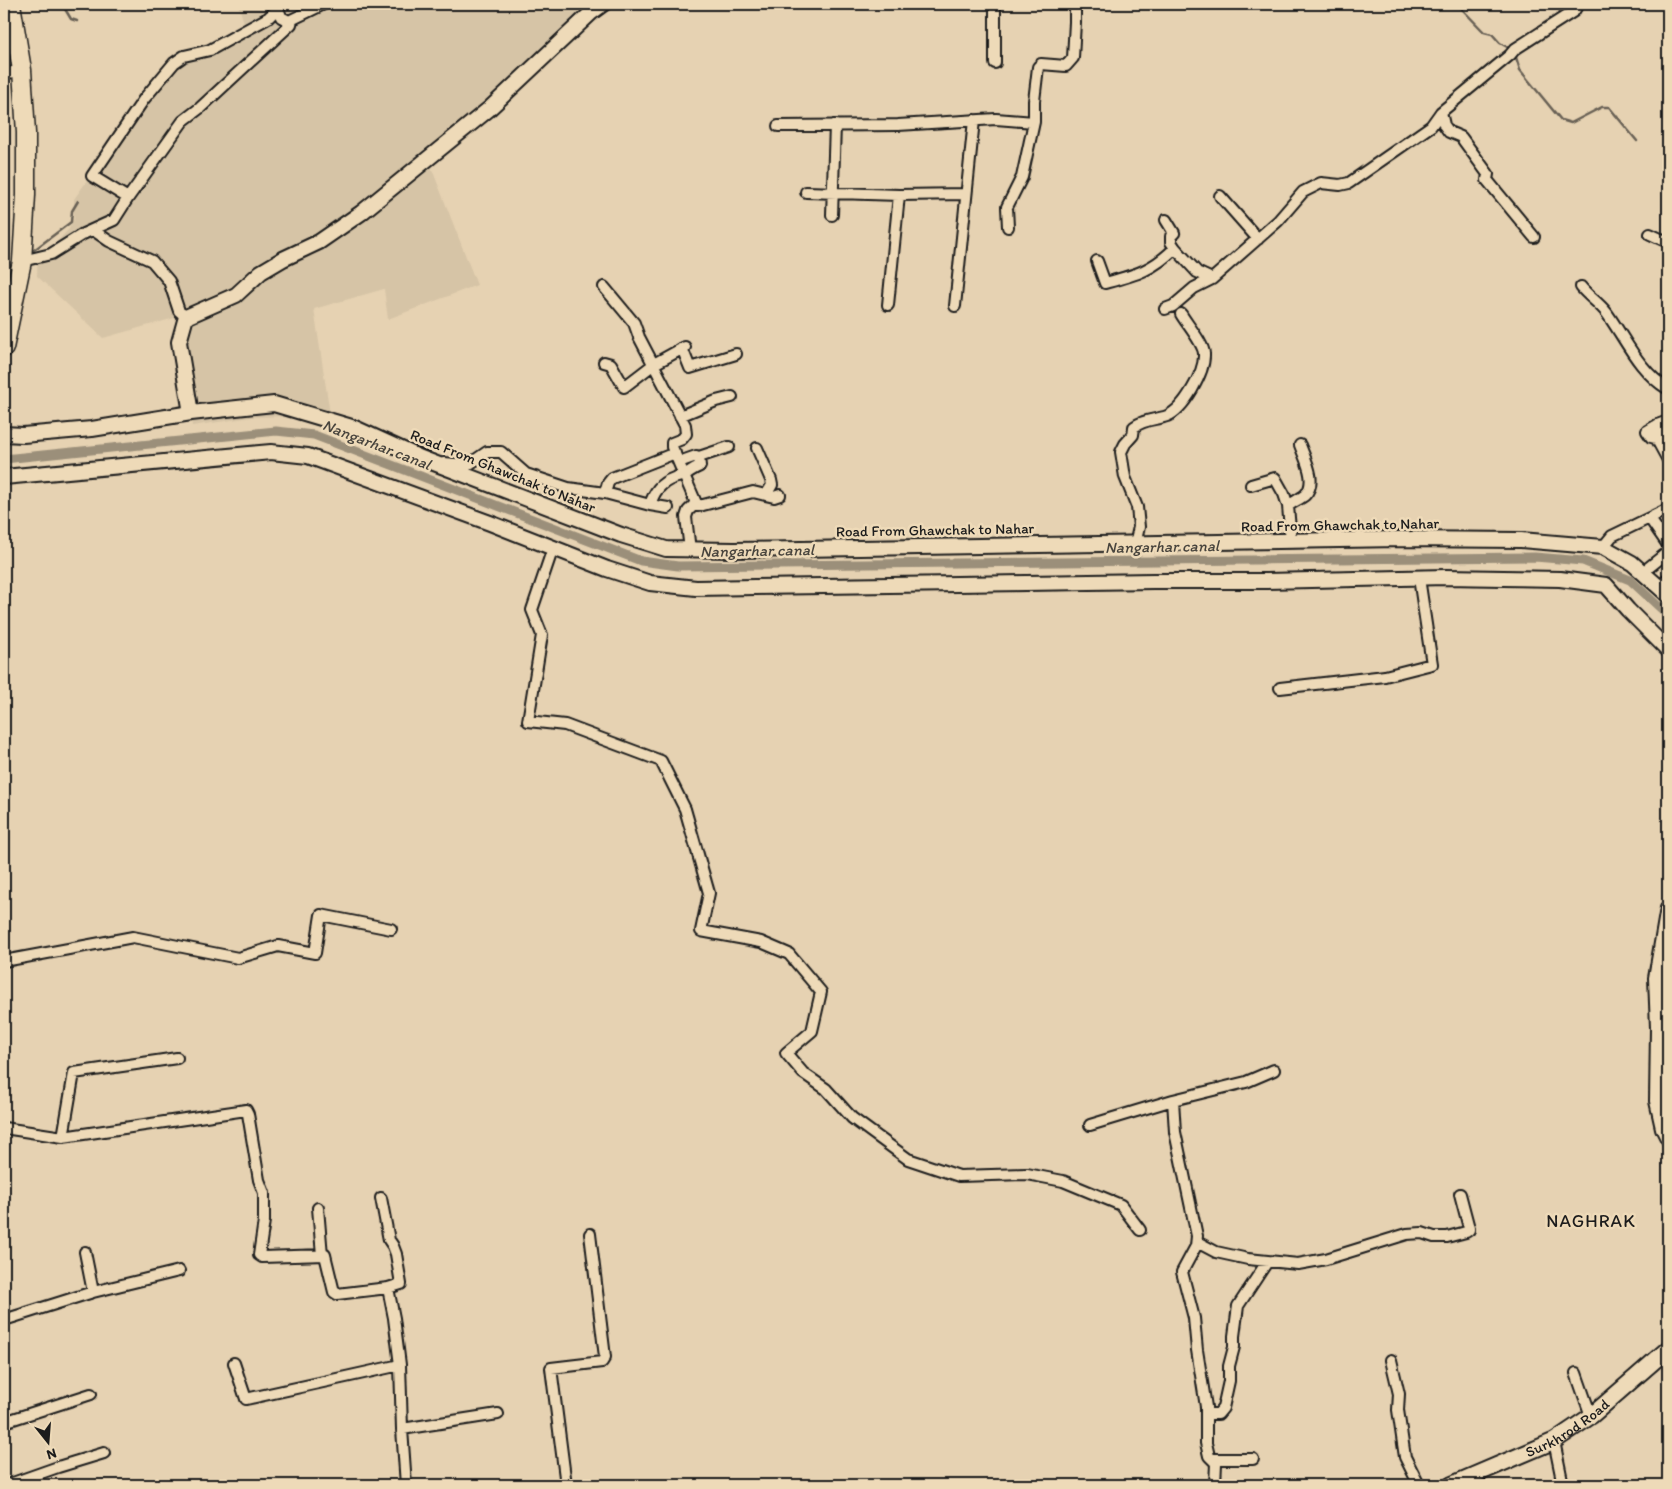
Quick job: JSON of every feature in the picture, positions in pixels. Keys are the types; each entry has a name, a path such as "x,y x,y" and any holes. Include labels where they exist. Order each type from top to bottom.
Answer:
{"highway":[{"path":"4,348 22,261 26,186 26,133 22,70 11,4"}],"main road":[{"name":"Surkhrod Road","path":"1451,1485 1554,1441 1592,1416 1668,1349"}],"street":[{"path":"278,6 281,17 289,21 324,4"},
{"path":"186,317 236,295 261,272 319,242 361,213 489,109 603,4"},
{"path":"995,4 995,63"},
{"path":"1008,227 1007,207 1022,177 1034,122 1038,67 1041,64 1066,66 1073,58 1074,4"},
{"path":"1165,309 1173,306 1194,288 1212,279 1278,221 1303,192 1321,183 1340,185 1349,183 1431,126 1441,112 1515,49 1574,11 1578,4"},
{"path":"128,198 92,176 144,99 174,63 184,56 210,50 268,18 278,6"},
{"path":"22,261 51,254 114,220 183,121 200,108 291,24 292,20"},
{"path":"4,74 22,70"},
{"path":"1441,112 1444,125 1449,132 1461,137 1488,174 1487,180 1534,237"},
{"path":"778,126 898,125 996,119 1034,122"},
{"path":"955,306 974,120"},
{"path":"832,214 835,125"},
{"path":"806,192 899,195 966,194"},
{"path":"888,305 899,195"},
{"path":"1220,196 1258,239"},
{"path":"1166,220 1174,232 1171,236 1171,242 1175,248 1197,272 1212,279"},
{"path":"93,230 108,242 152,261 169,281 180,311 186,317"},
{"path":"1650,234 1663,240 1668,239"},
{"path":"1097,261 1105,283 1149,269 1163,260 1175,248"},
{"path":"604,287 634,323 639,337 685,425 686,434 672,443 697,506 753,492 774,497 780,495"},
{"path":"1581,287 1604,310 1648,373 1668,389"},
{"path":"1135,544 1138,527 1137,507 1126,476 1121,452 1124,444 1133,435 1134,427 1140,422 1169,415 1186,400 1201,370 1204,354 1202,347 1181,314"},
{"path":"186,317 179,342 191,413"},
{"path":"604,362 610,364 624,387 654,364 684,348 690,368 736,354"},
{"path":"680,416 716,401 732,397"},
{"name":"Road From Ghawchak to Nahar","path":"4,434 23,435 92,429 191,413 274,404 355,428 433,462 622,535 666,549 1399,539 1521,540 1602,546 1632,562 1643,572 1666,586"},
{"path":"1668,421 1647,431 1652,437 1656,438 1668,460"},
{"path":"1288,506 1305,495 1310,487 1311,477 1300,445"},
{"path":"605,493 608,483 612,478 677,457 696,456 699,458 729,447"},
{"path":"757,448 772,485 766,495"},
{"path":"4,477 271,452 308,456 607,569 650,583 696,588 1419,578 1560,579 1606,585 1668,650"},
{"path":"433,462 468,465 487,452 501,452 526,474 568,488 605,493 668,508"},
{"path":"650,505 654,492 672,478 685,475 692,469 700,466 699,458"},
{"path":"1251,485 1275,478 1288,506 1292,541"},
{"path":"690,550 686,517 688,511 696,503"},
{"path":"1602,546 1612,536 1668,509"},
{"path":"1650,519 1668,545"},
{"path":"554,548 532,610 542,635 528,721 565,725 660,761 685,809 709,893 701,930 761,942 789,954 821,992 812,1030 786,1053 803,1073 826,1089 852,1118 908,1159 959,1176 1027,1174 1063,1182 1121,1205 1140,1230"},
{"path":"1643,572 1668,552"},
{"path":"1280,688 1385,676 1432,664 1419,578"},
{"path":"1668,908 1656,978 1658,1028 1657,1101 1663,1128 1668,1138"},
{"path":"4,961 133,937 238,958 278,946 315,954 321,915 391,929"},
{"path":"63,1137 74,1073 177,1058"},
{"path":"1090,1124 1173,1100 1246,1082 1274,1070"},
{"path":"1173,1100 1175,1132 1194,1217 1197,1242 1182,1272 1194,1318 1196,1350 1207,1414 1206,1443 1208,1452 1216,1463 1215,1485"},
{"path":"4,1128 63,1137 246,1110 259,1180 264,1193 264,1221 260,1256 325,1255 335,1294 388,1288 401,1283 394,1246 389,1240 381,1198"},
{"path":"1197,1242 1216,1252 1267,1262 1298,1264 1326,1258 1407,1234 1422,1233 1434,1237 1447,1237 1466,1232 1469,1228 1460,1194"},
{"path":"318,1208 322,1256"},
{"path":"566,1485 551,1368 602,1362 605,1357 590,1234"},
{"path":"85,1252 93,1292"},
{"path":"1207,1414 1218,1414 1223,1408 1229,1381 1229,1366 1234,1347 1238,1306 1267,1262"},
{"path":"4,1320 93,1292 179,1271"},
{"path":"388,1288 400,1365 406,1485"},
{"path":"1391,1360 1399,1394 1398,1410 1405,1457 1419,1485"},
{"path":"234,1363 246,1399 400,1365"},
{"path":"1576,1373 1592,1416"},
{"path":"4,1422 90,1394"},
{"path":"402,1429 498,1414"},
{"path":"1554,1441 1563,1485"},
{"path":"7,1485 104,1453"},
{"path":"1212,1459 1253,1459"}],"shaded area":[{"path":"238,4 573,4 584,22 430,164 477,285 388,319 384,289 314,309 332,427 293,416 252,417 192,426 178,317 103,338 37,276 38,252 52,247 69,229 74,219 74,199 172,63 206,48 245,26"}],"waterway":[{"path":"62,4 71,19 77,21"},
{"path":"1459,4 1484,32 1492,34 1500,43 1509,48"},
{"path":"1515,54 1520,70 1561,120 1571,123 1602,107 1609,107 1637,141"},
{"path":"34,250 71,222 72,211 78,201"},
{"path":"4,269 11,265"},
{"name":"Nangarhar canal","path":"4,459 276,431 314,435 641,561 678,566 1535,557 1583,561 1630,580 1668,615"}],"district":[{"name":"NAGHRAK","path":"1591,1221"}]}
